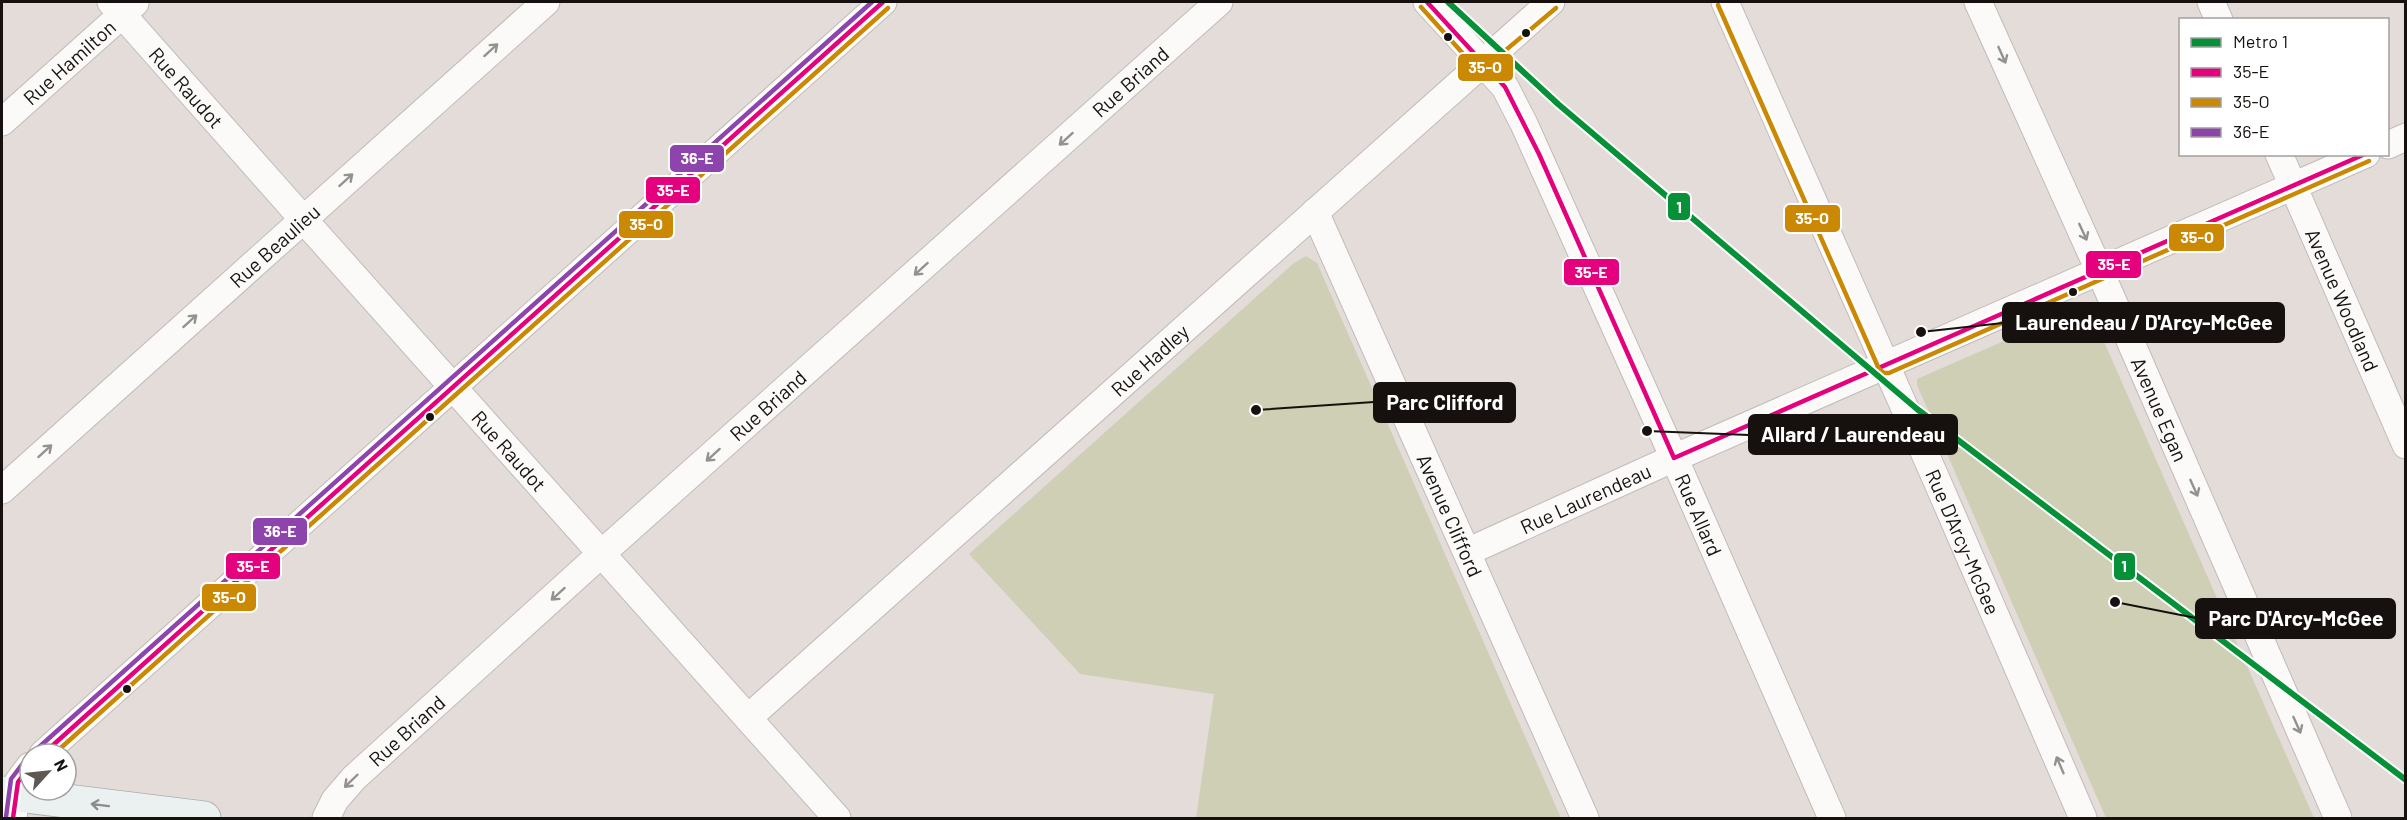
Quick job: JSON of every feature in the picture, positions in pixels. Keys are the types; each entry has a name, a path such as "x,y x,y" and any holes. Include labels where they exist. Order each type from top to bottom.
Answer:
{"main road":[{"path":"15,793 204,819"}],"street":[{"name":"Rue Beaulieu","path":"2,490 546,2"},
{"path":"56,742 883,2"},
{"name":"Rue Briand","path":"326,819 335,800 354,778 1219,2"},
{"name":"Rue Allard","path":"1427,2 1504,87 1529,134 1832,819"},
{"name":"Rue Hadley","path":"748,718 1551,2"},
{"name":"Rue D'Arcy-McGee","path":"1725,2 2084,819"},
{"name":"Avenue Egan","path":"1978,2 2100,271 2338,819"},
{"path":"2211,2 2218,18"},
{"name":"Rue Raudot","path":"124,6 303,219 837,819"},
{"name":"Rue Hamilton","path":"2,122 124,6"},
{"path":"2389,145 2406,137"},
{"name":"Avenue Woodland","path":"2280,156 2406,445"},
{"name":"Rue Laurendeau","path":"1467,552 2362,156"},
{"name":"Avenue Clifford","path":"1315,212 1585,819"}],"green space":[{"path":"1306,256 1317,263 1561,818 1196,818 1214,694 1080,674 969,554 1294,263"},
{"path":"2084,306 2090,310 2314,818 2106,818 1917,385 1917,379"}],"metro line":[{"name":"1","path":"1448,2 1558,104 1917,409 2406,780"}],"transit line":[{"name":"36-E","path":"45,742 872,2"},
{"name":"35-E","path":"56,742 883,2"},
{"name":"35-E","path":"1427,2 1505,87 1539,154 1674,458 2360,156"},
{"name":"35-O","path":"1718,5 1879,369 1884,373 1889,373 2369,161"},
{"name":"35-O","path":"1421,7 1476,68 1482,70 1556,8"},
{"name":"35-O","path":"67,742 888,8"},
{"name":"36-E","path":"6,817 11,779 18,770"},
{"name":"35-E","path":"13,818 18,782"}],"place":[{"name":"Laurendeau / D'Arcy-McGee","path":"1921,332"},
{"name":"Parc Clifford","path":"1256,410"},
{"name":"Allard / Laurendeau","path":"1647,431"},
{"name":"Parc D'Arcy-McGee","path":"2115,602"}]}
